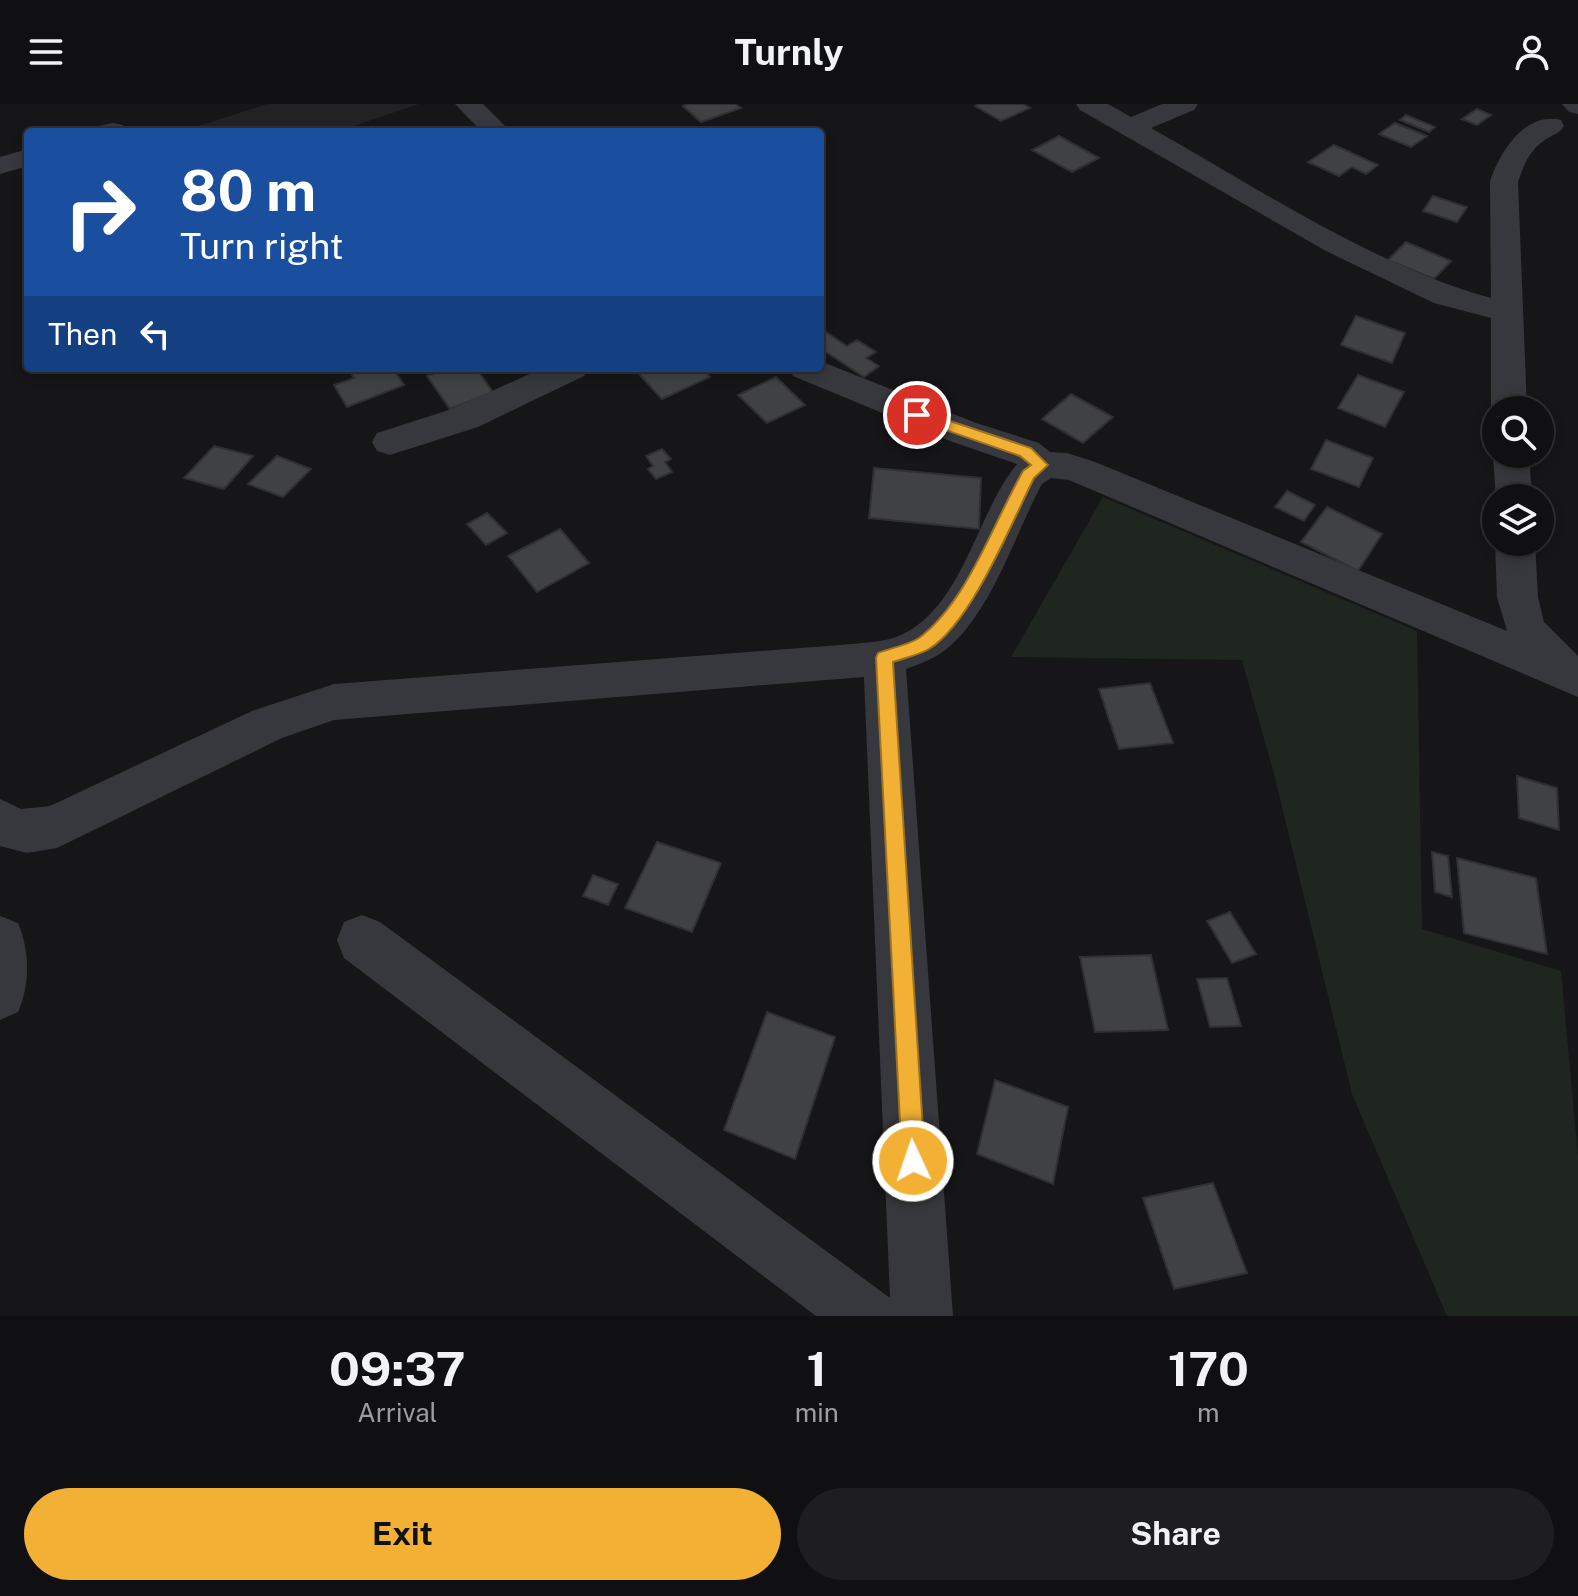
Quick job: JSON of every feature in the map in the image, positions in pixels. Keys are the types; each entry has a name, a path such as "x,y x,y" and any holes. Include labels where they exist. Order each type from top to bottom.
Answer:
{"street":[{"path":"468,104 493,128"},
{"path":"1089,104 1337,245 1445,296 1505,312"},
{"path":"1130,127 1185,104"},
{"path":"1508,396 1502,196 1507,167 1521,130 1531,136 1571,120"},
{"path":"0,166 24,158"},
{"path":"390,442 465,418 563,372"},
{"path":"815,372 949,427 1026,452 1041,465"},
{"path":"6,836 57,826 268,724 334,702 884,658 923,644 948,620 968,590 1028,475 1041,465 1053,464 1082,471 1423,616 1578,678"},
{"path":"1516,556 1519,618 1527,633 1557,663 1578,678"},
{"path":"1423,616 1463,626 1481,625 1499,616 1517,589"},
{"path":"884,658 922,1316"},
{"path":"362,940 867,1316"},
{"path":"0,941 0,994"}],"shaded area":[{"path":"267,104 419,104 348,128 192,128"},
{"path":"1103,497 1417,631 1422,929 1561,971 1578,1156 1578,1316 1447,1316 1352,1094 1274,774 1242,660 1011,657"}],"building":[{"path":"735,104 741,108 701,122 683,106"},
{"path":"1023,104 1030,108 1001,121 975,106"},
{"path":"1477,109 1491,115 1477,125 1462,119"},
{"path":"1406,115 1435,127 1429,132 1400,120"},
{"path":"1395,123 1427,136 1411,147 1379,134"},
{"path":"1059,136 1099,158 1072,172 1032,150"},
{"path":"1334,145 1378,165 1366,174 1352,167 1339,176 1308,162"},
{"path":"1433,196 1467,207 1457,222 1423,211"},
{"path":"1406,242 1451,261 1434,279 1388,260"},
{"path":"1356,316 1405,333 1392,363 1341,345"},
{"path":"824,331 847,346 857,340 876,352 866,358 879,366 864,377 824,351"},
{"path":"350,372 396,372 404,385 347,407 334,385 354,378"},
{"path":"438,372 479,372 493,392 450,409 427,376"},
{"path":"705,372 710,377 662,399 638,373"},
{"path":"1358,375 1404,392 1385,427 1338,408"},
{"path":"776,377 805,405 767,423 738,395"},
{"path":"1071,394 1113,417 1083,443 1042,419"},
{"path":"1326,440 1373,458 1359,487 1311,469"},
{"path":"214,446 253,456 224,489 184,478"},
{"path":"662,449 671,459 665,462 672,472 656,479 648,469 653,466 646,456"},
{"path":"277,456 311,469 283,497 248,484"},
{"path":"874,468 981,478 979,529 869,518"},
{"path":"1287,491 1315,505 1304,521 1275,507"},
{"path":"1327,507 1382,534 1358,571 1301,542"},
{"path":"487,513 507,533 486,545 467,524"},
{"path":"560,529 589,563 537,592 508,556"},
{"path":"1150,683 1173,743 1119,749 1099,689"},
{"path":"1517,776 1557,788 1559,830 1519,818"},
{"path":"657,842 721,863 692,932 625,908"},
{"path":"1432,852 1448,856 1452,897 1435,892"},
{"path":"1457,858 1536,878 1547,954 1464,933"},
{"path":"593,875 618,884 608,905 583,896"},
{"path":"1230,912 1256,954 1232,963 1207,921"},
{"path":"1151,955 1168,1030 1095,1032 1080,957"},
{"path":"1227,978 1241,1026 1210,1027 1197,979"},
{"path":"767,1012 835,1037 795,1159 724,1130"},
{"path":"995,1080 1068,1107 1053,1184 977,1154"},
{"path":"1213,1183 1247,1273 1174,1289 1143,1198"}],"route":[{"path":"913,1161 884,658 923,644 948,620 968,590 1017,493 1028,475 1041,465 1026,452 917,415"}]}
